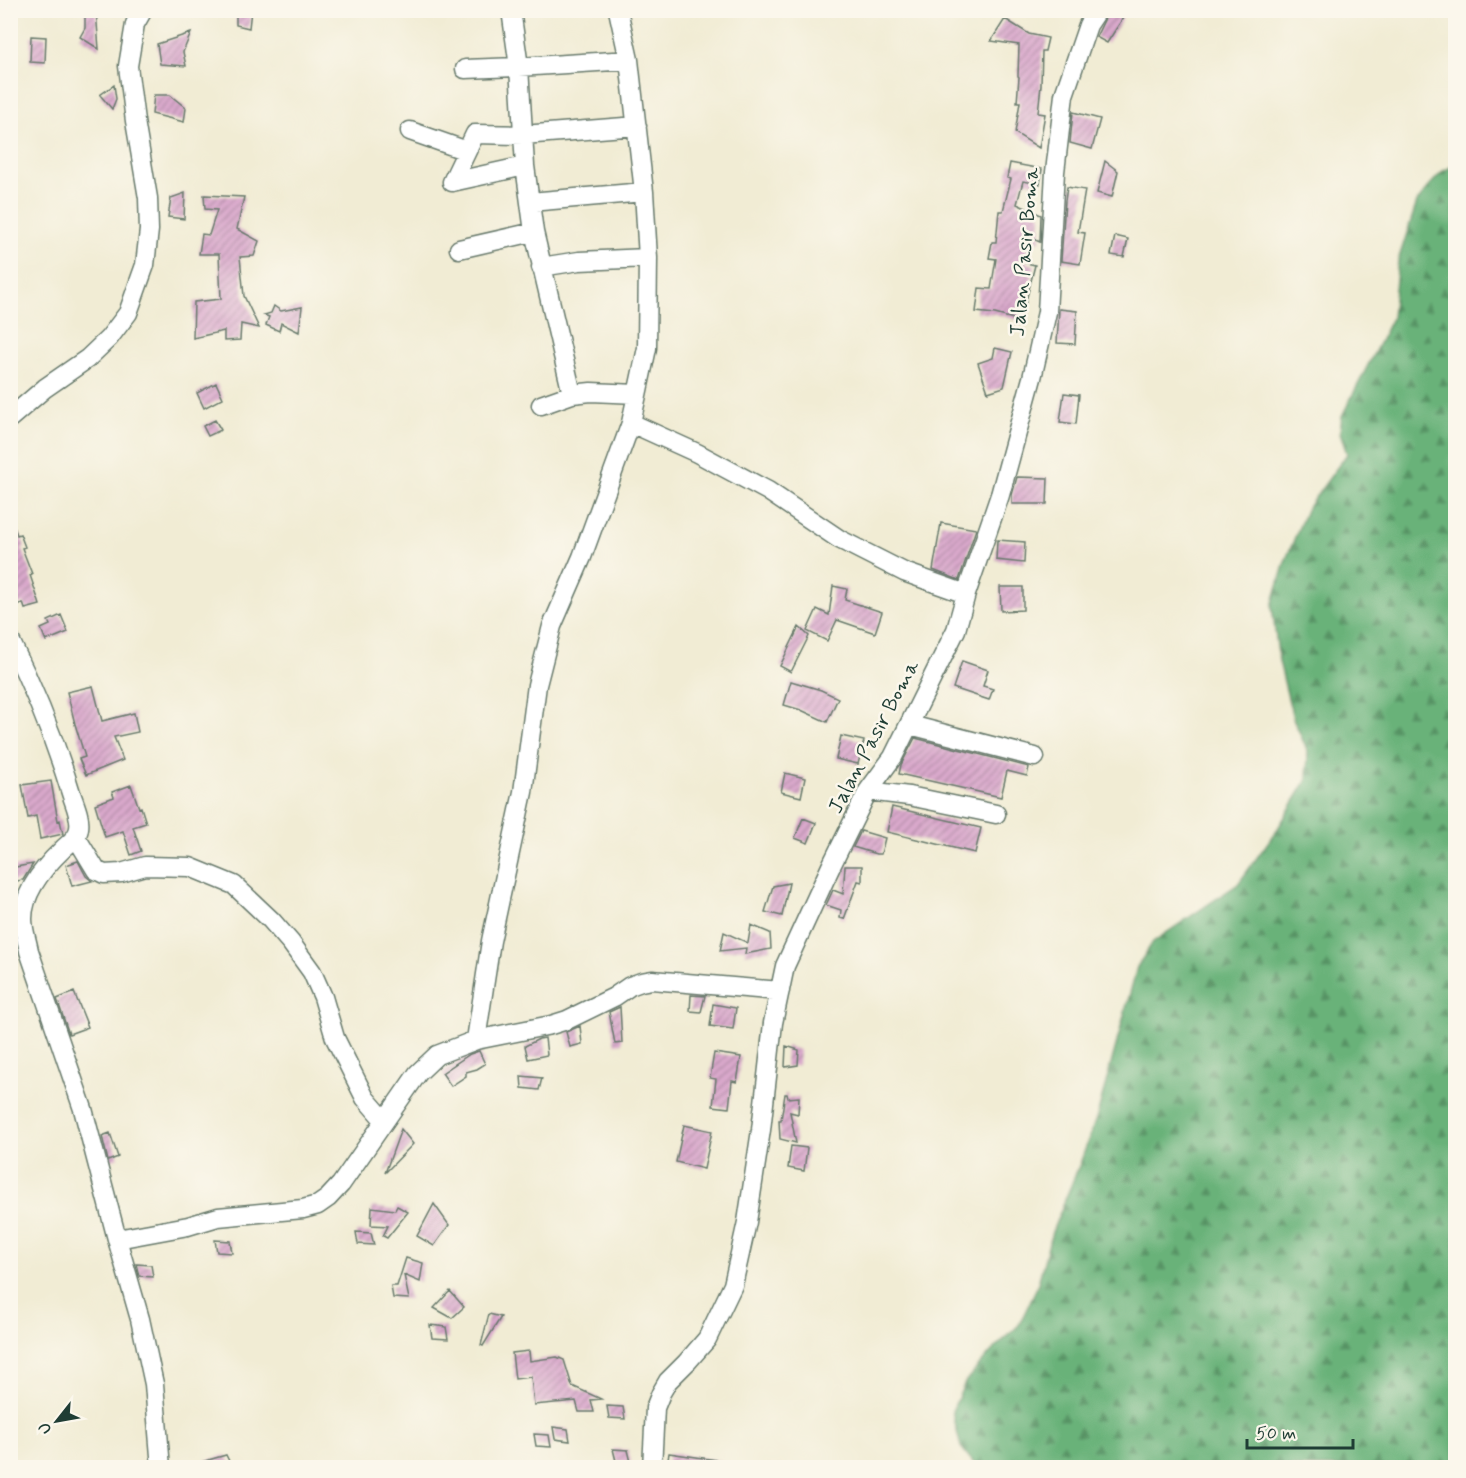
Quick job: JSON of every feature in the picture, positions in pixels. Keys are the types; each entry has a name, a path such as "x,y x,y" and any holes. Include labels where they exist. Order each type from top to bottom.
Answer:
{"street":[{"path":"10,418 45,388 87,359 110,338 128,313 145,265 149,230 148,198 128,66 135,24 143,10"},
{"path":"511,10 519,67 525,166 534,232 572,394"},
{"path":"476,1040 491,941 523,792 539,675 552,626 582,556 631,423 647,348 648,258 644,192 629,60 618,10"},
{"name":"Jalan Pasir Boma","path":"652,1467 655,1408 660,1393 668,1381 707,1339 733,1285 747,1222 761,1130 772,1023 785,966 868,791 893,757 956,630 1000,495 1047,312 1055,172 1064,95 1088,25 1098,10"},
{"path":"465,69 629,60"},
{"path":"525,166 452,182 475,134 524,135 637,126"},
{"path":"410,131 467,151"},
{"path":"530,202 644,192"},
{"path":"459,249 534,232"},
{"path":"542,267 579,261 648,258"},
{"path":"541,405 572,394 591,392 637,394"},
{"path":"631,423 697,453 768,491 848,544 904,572 966,594"},
{"path":"10,640 32,684 61,758 78,816 79,828 76,837 48,863 29,894 23,918 24,931 83,1109 140,1319 154,1384 161,1467"},
{"path":"910,725 1035,757"},
{"path":"868,791 909,796 996,814"},
{"path":"76,837 96,870 104,874 121,873 145,866 190,867 234,885 272,920 312,972 323,997 334,1038 365,1098 384,1120"},
{"path":"117,1239 188,1226 219,1217 303,1209 318,1205 341,1184 418,1073 437,1056 476,1040 567,1020 630,987 652,980 780,991"}],"green space":[{"path":"1455,165 1455,1467 977,1467 961,1447 952,1411 966,1381 1019,1325 1037,1287 1052,1232 1098,1113 1137,967 1153,942 1238,884 1277,830 1307,780 1308,752 1293,718 1279,661 1272,606 1285,562 1306,510 1347,454 1340,432 1342,416 1392,318 1398,261 1417,202 1443,171"}],"building":[{"path":"85,10 96,10 99,49 80,37 85,28"},
{"path":"236,10 251,10 249,28 236,25"},
{"path":"1109,10 1125,10 1121,17 1123,18 1107,43 1096,37"},
{"path":"1005,19 1029,34 1048,38 1045,51 1042,51 1038,113 1045,114 1039,148 1015,133 1020,102 1017,102 1019,45 991,41"},
{"path":"191,33 183,52 186,66 160,64 157,44"},
{"path":"31,36 46,37 45,63 30,62"},
{"path":"114,85 116,99 112,109 100,95"},
{"path":"154,95 170,95 186,108 184,122 152,114"},
{"path":"1073,112 1100,119 1092,149 1070,143"},
{"path":"1105,161 1118,171 1112,197 1097,193"},
{"path":"1010,163 1042,169 1040,184 1023,181 1017,204 1041,215 1040,242 1029,237 1026,263 1035,265 1021,321 976,312 979,288 991,289 996,259 989,258 992,242 996,242 999,211 1003,211 1011,179 1007,178"},
{"path":"1067,187 1085,190 1078,232 1085,233 1080,264 1061,261"},
{"path":"185,193 184,219 168,217 171,198"},
{"path":"204,195 244,197 237,229 259,241 254,256 240,257 244,296 259,328 241,324 240,340 224,341 224,331 193,338 194,302 221,299 219,254 199,254 202,234 209,235 217,210 205,209"},
{"path":"1115,236 1128,239 1124,257 1111,255"},
{"path":"274,306 281,311 302,307 299,332 281,323 279,331 266,325 269,317 264,315 271,313"},
{"path":"1059,309 1077,311 1075,344 1057,343"},
{"path":"995,348 1012,352 1004,387 988,392 978,363 993,358"},
{"path":"216,383 223,398 204,408 197,393"},
{"path":"1064,393 1079,395 1076,424 1060,422"},
{"path":"215,420 221,430 208,436 203,426"},
{"path":"1017,477 1048,478 1047,504 1012,504"},
{"path":"10,521 17,535 20,534 25,547 22,548 40,605 25,609 23,603 10,607"},
{"path":"941,523 976,529 959,580 933,570"},
{"path":"997,540 1025,542 1024,563 996,560"},
{"path":"833,586 847,589 845,600 882,612 875,633 837,620 827,641 807,631 817,609 829,615"},
{"path":"1000,587 1023,587 1023,610 1001,611"},
{"path":"61,615 68,632 46,641 41,629 50,625 48,621"},
{"path":"799,627 809,636 791,672 780,666"},
{"path":"962,661 988,670 983,686 993,689 989,700 953,688"},
{"path":"791,681 838,698 827,722 784,705"},
{"path":"93,686 102,721 134,713 138,732 114,737 123,760 86,775 79,759 85,757 67,692"},
{"path":"841,736 864,741 858,764 836,759"},
{"path":"915,738 1029,767 1027,776 1007,771 1001,797 899,774 901,765"},
{"path":"785,773 805,778 801,797 781,792"},
{"path":"51,781 58,821 60,820 63,834 40,839 36,816 28,818 22,785"},
{"path":"131,785 146,823 133,827 141,851 131,855 123,831 105,837 95,804 114,797 112,792"},
{"path":"892,807 981,828 975,853 887,832"},
{"path":"803,818 816,823 808,843 795,838"},
{"path":"861,831 885,838 881,854 853,847"},
{"path":"78,861 86,876 92,881 72,886 66,865"},
{"path":"33,864 23,880 10,882 10,868"},
{"path":"845,866 862,866 862,882 858,881 844,919 840,918 841,910 826,905 833,890 843,894"},
{"path":"789,883 782,916 765,912 773,886"},
{"path":"751,925 770,933 771,949 745,954 746,948 720,951 724,932 748,943"},
{"path":"74,992 88,1027 69,1034 57,999"},
{"path":"691,995 705,996 701,1012 690,1011"},
{"path":"713,1004 736,1008 733,1029 710,1026"},
{"path":"620,1007 622,1043 615,1044 609,1012"},
{"path":"580,1026 582,1044 570,1047 566,1032"},
{"path":"545,1038 547,1055 528,1059 525,1046"},
{"path":"786,1046 799,1050 798,1065 785,1067"},
{"path":"479,1051 485,1064 466,1072 466,1076 451,1086 442,1073 470,1054"},
{"path":"714,1053 741,1057 737,1082 732,1081 729,1108 713,1106 716,1079 710,1078"},
{"path":"521,1076 542,1078 539,1090 522,1088"},
{"path":"785,1094 788,1098 799,1097 798,1114 790,1112 796,1143 780,1139 779,1120 781,1120"},
{"path":"684,1125 712,1131 704,1169 676,1162"},
{"path":"401,1129 413,1144 385,1173"},
{"path":"110,1133 118,1157 108,1161 102,1136"},
{"path":"791,1146 807,1148 804,1171 788,1168"},
{"path":"434,1204 449,1225 434,1246 417,1236"},
{"path":"397,1206 408,1212 387,1238 383,1236 388,1226 371,1225 372,1207 395,1210"},
{"path":"356,1232 371,1233 374,1245 358,1244"},
{"path":"215,1240 230,1241 232,1253 217,1252"},
{"path":"406,1258 423,1263 420,1282 404,1275 409,1299 393,1298 391,1286 397,1286"},
{"path":"136,1264 151,1265 153,1277 139,1276"},
{"path":"450,1291 464,1307 452,1318 434,1308"},
{"path":"489,1314 501,1317 483,1346 481,1345"},
{"path":"430,1325 446,1327 448,1339 432,1338"},
{"path":"529,1351 530,1361 557,1357 564,1360 572,1386 601,1399 591,1400 594,1412 579,1412 576,1401 534,1405 531,1377 515,1379 512,1353"},
{"path":"607,1406 623,1407 625,1419 609,1418"},
{"path":"553,1427 568,1429 570,1441 555,1439"},
{"path":"534,1434 549,1435 551,1447 536,1446"},
{"path":"613,1449 628,1450 631,1462 616,1461"},
{"path":"669,1453 723,1461 723,1467 667,1467"},
{"path":"226,1455 232,1467 194,1467 194,1464"}]}
